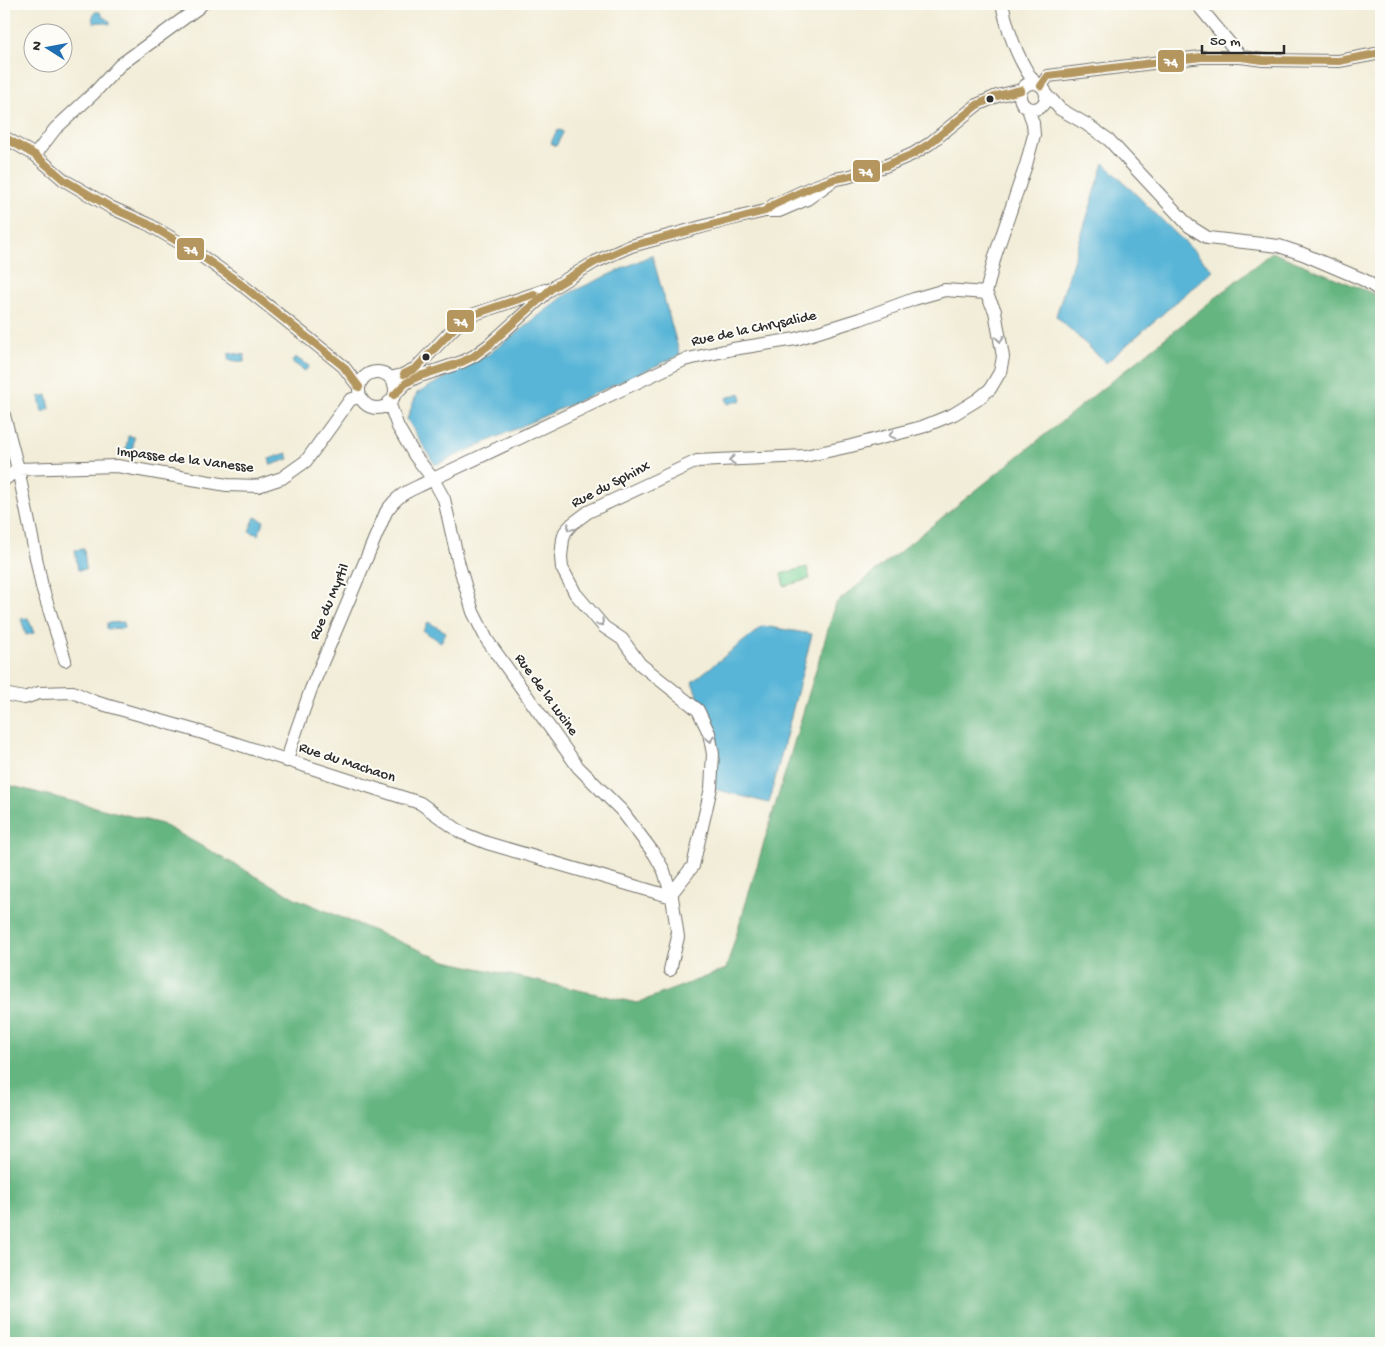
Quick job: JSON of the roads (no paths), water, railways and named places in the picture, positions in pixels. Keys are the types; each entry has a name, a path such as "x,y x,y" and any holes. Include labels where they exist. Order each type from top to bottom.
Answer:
{"street":[{"path":"35,155 55,130 120,65 202,4"},
{"path":"986,293 995,256 1026,165 1034,135 1033,96 1027,72 1012,40 1002,4"},
{"path":"1197,4 1241,57"},
{"path":"1033,96 1048,76 1201,57 1339,61 1381,53"},
{"path":"368,374 364,378 366,399 382,407 406,383 417,377 474,356 489,345 552,288 595,262 631,246 765,211 773,205 801,192 835,179 884,166 913,154 929,144 977,105 997,96 1033,96 1051,99 1060,109 1109,140 1189,226 1208,238 1279,246 1364,280 1381,291"},
{"path":"4,137 35,155 64,180 112,208 148,224 197,253 237,281 343,366 368,374 381,372 390,378 394,383 395,389 392,398"},
{"path":"390,378 402,375 416,368 452,330 472,315 552,288"},
{"name":"Rue de la Chrysalide","path":"433,479 684,360 733,349 796,339 945,290 986,293"},
{"name":"Rue du Sphinx","path":"671,896 693,866 711,788 713,754 709,733 698,710 640,664 622,638 604,627 575,594 562,568 562,539 565,532 588,512 697,461 806,456 922,427 954,414 977,400 990,388 1000,372 1003,357 995,311 986,293"},
{"name":"Rue de la Lucine","path":"343,366 366,399 398,427 444,499 459,565 477,621 487,640 578,767 622,811 664,871 671,896 678,937 670,970"},
{"name":"Rue de la Lucine","path":"392,398 398,427"},
{"name":"Impasse de la Vanesse","path":"18,469 117,466 227,485 258,486 282,478 306,461 337,418 354,409 366,399"},
{"path":"4,415 18,469 42,587 65,660"},
{"path":"4,480 18,469"},
{"name":"Rue du Myrtil","path":"287,761 311,689 386,512 393,501 402,494 433,479"},
{"name":"Rue du Machaon","path":"4,694 24,698 39,693 73,692 95,702 200,732 420,803 462,833 487,843 671,896"}],"water":[{"path":"95,12 100,12 103,17 110,21 110,24 94,23 92,19"},
{"path":"560,130 563,132 556,146 551,143 556,132"},
{"path":"1104,163 1213,270 1106,363 1056,316"},
{"path":"652,255 680,355 435,465 407,419 417,393 489,354 567,294"},
{"path":"229,353 245,355 244,362 228,360"},
{"path":"295,357 309,366 305,371 292,362"},
{"path":"740,393 742,400 728,404 726,398"},
{"path":"47,395 50,409 42,412 39,397"},
{"path":"128,436 134,437 132,457 125,456"},
{"path":"287,453 289,459 271,465 269,459"},
{"path":"255,517 264,521 258,535 249,531"},
{"path":"84,549 86,569 78,570 75,550"},
{"path":"28,618 34,633 26,635 21,619"},
{"path":"124,622 124,628 107,629 107,623"},
{"path":"428,622 446,632 441,642 423,631"},
{"path":"763,626 812,634 769,803 714,789 718,732 699,700 692,682"}]}
